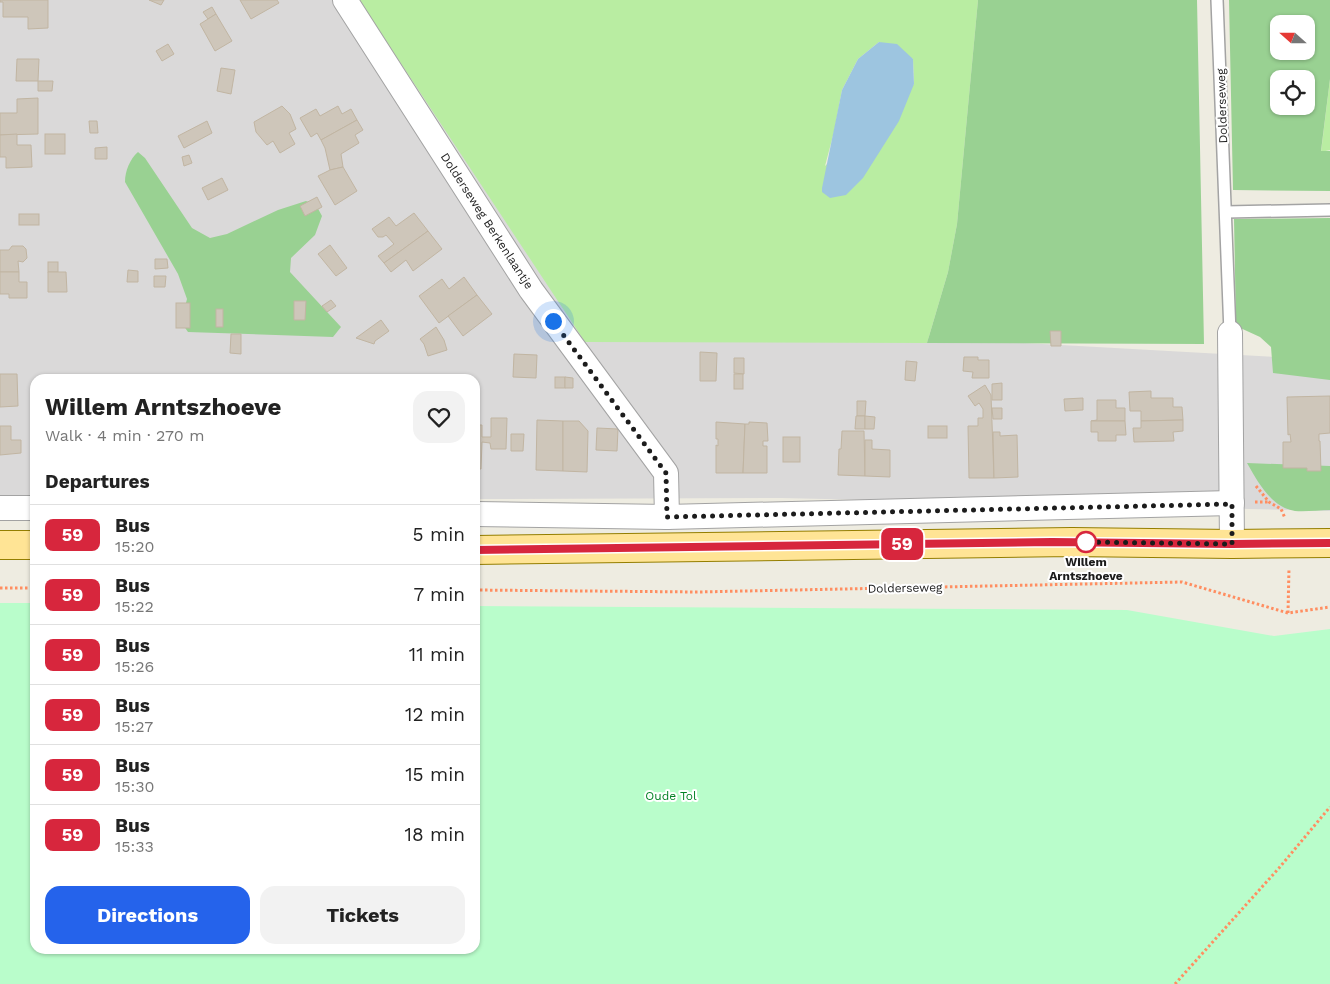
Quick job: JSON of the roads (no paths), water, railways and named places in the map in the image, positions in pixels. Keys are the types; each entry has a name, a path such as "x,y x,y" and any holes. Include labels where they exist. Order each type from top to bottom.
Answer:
{"main road":[{"path":"480,550 1052,542 1330,543"},
{"path":"0,545 30,545"}],"street":[{"name":"Dolderseweg Berkenlaantje","path":"346,0 531,290 666,473 667,517"},
{"path":"1230,333 1232,544"},
{"path":"480,514 667,517 1232,504"},
{"path":"0,508 30,508"}],"lane":[{"name":"Dolderseweg","path":"1217,0 1230,333"},
{"path":"1226,212 1330,210"}],"water":[{"path":"879,42 897,44 913,59 914,84 899,121 863,178 846,195 830,198 822,192 822,188 842,90 858,59"}],"place":[{"name":"Willem Arntszhoeve","path":"1086,542"}],"park label":[{"name":"Oude Tol","path":"671,796"}]}
